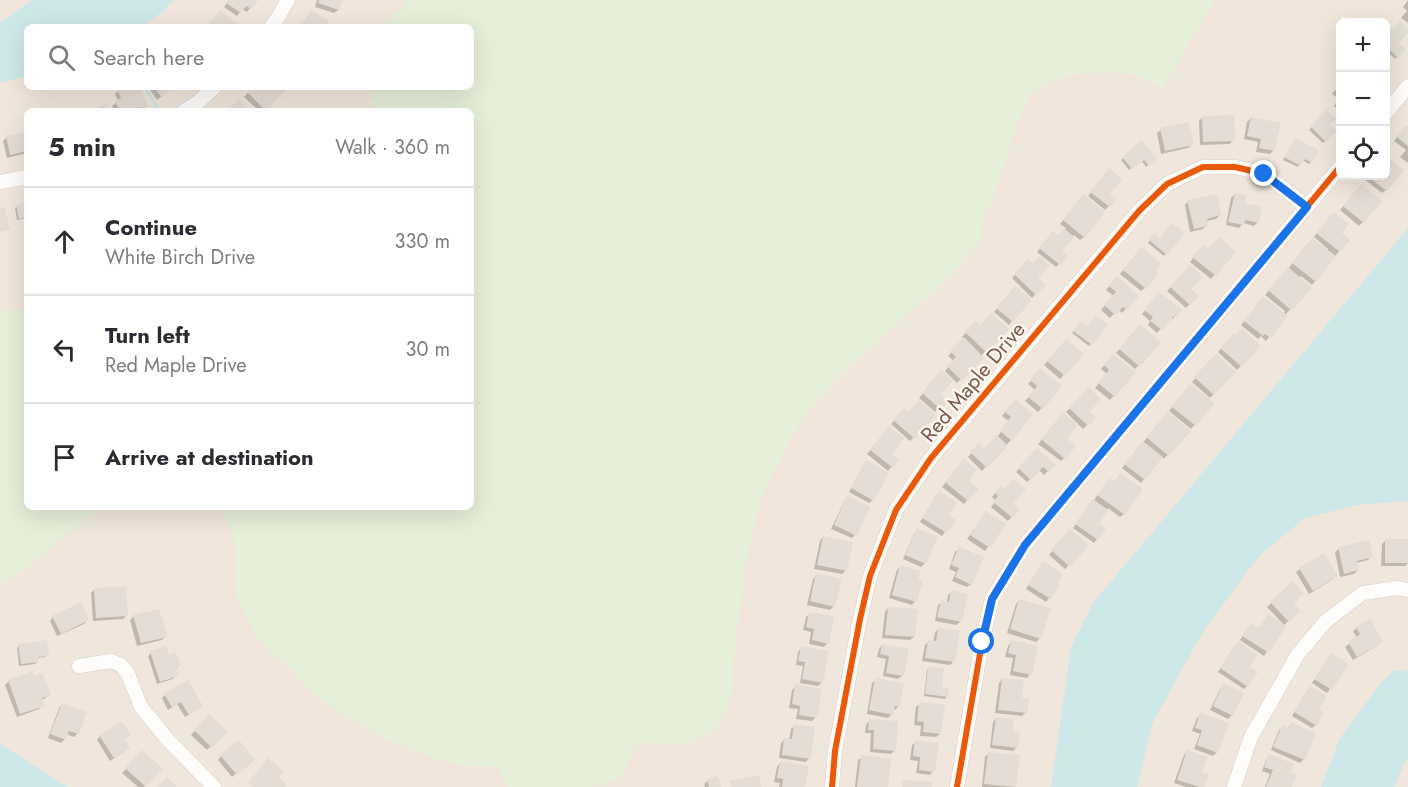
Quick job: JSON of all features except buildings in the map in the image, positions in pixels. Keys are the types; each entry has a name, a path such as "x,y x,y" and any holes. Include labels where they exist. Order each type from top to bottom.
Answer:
{"street":[{"path":"273,24 288,0"},
{"path":"1390,108 1408,86"},
{"path":"189,108 212,90"},
{"name":"Red Maple Drive","path":"832,787 835,752 870,576 896,510 931,458 1139,211 1167,184 1203,167 1234,167 1264,174 1307,207"},
{"path":"957,787 982,642 992,599 1025,545 1336,173"},
{"path":"0,183 24,178"},
{"path":"1234,787 1251,737 1298,654 1326,621 1363,593 1397,588 1408,590"},
{"path":"79,666 111,661 121,665 128,674 141,707 168,740 214,787"}],"shaded area":[{"path":"0,0 1408,0 1408,787 0,787"}],"green space":[{"path":"407,0 1215,0 1162,88 1135,75 1105,72 1074,75 1047,83 1030,96 1017,123 996,191 981,224 982,239 964,261 926,299 847,369 814,404 795,431 761,498 745,565 728,711 709,733 695,741 681,745 650,742 636,746 625,771 613,781 590,787 508,787 498,767 463,766 387,740 336,711 312,692 291,668 272,654 256,636 236,596 235,542 228,522 220,510 474,510 474,108 372,108 374,90 474,90 474,24 386,24 405,5"},
{"path":"24,310 24,510 102,510 79,525 28,567 0,585 0,312"}],"water":[{"path":"32,0 175,0 144,24 24,24 24,77 0,83 0,23"},
{"path":"1408,228 1408,501 1358,505 1305,518 1259,556 1203,632 1153,722 1137,787 1051,787 1071,647 1093,603"},
{"path":"1393,671 1408,672 1408,756 1394,787 1321,787 1340,738 1380,684"},
{"path":"0,744 68,787 0,787"}],"waterway":[{"path":"147,90 157,108"}],"cycle path":[{"path":"832,787 835,751 870,576 896,510 931,458 1139,211 1167,184 1203,167 1235,167 1265,174 1307,207"},
{"path":"957,787 982,642 992,599 1025,545 1336,172"}],"route":[{"path":"982,642 992,599 1025,545 1307,207 1264,174"}]}
